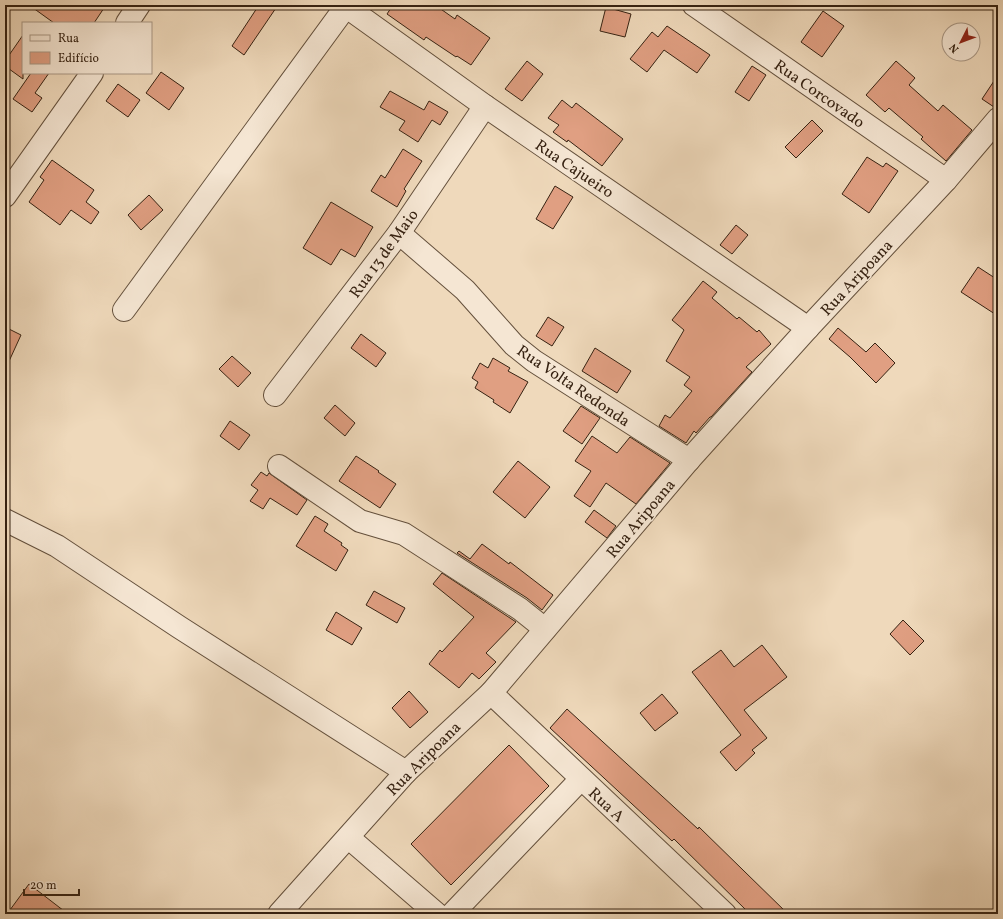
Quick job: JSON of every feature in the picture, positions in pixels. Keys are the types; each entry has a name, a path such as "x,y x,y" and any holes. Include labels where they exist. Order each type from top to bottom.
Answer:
{"street":[{"path":"128,22 139,5"},
{"name":"Rua Corcovado","path":"694,5 946,180"},
{"path":"124,310 346,6"},
{"name":"Rua Cajueiro","path":"346,6 485,106 808,328"},
{"path":"5,196 91,74"},
{"name":"Rua 13 de Maio","path":"275,395 399,233 485,106"},
{"name":"Rua Aripoana","path":"279,914 349,838 406,772 491,693 689,460 808,328 946,180 998,119"},
{"name":"Rua Volta Redonda","path":"399,233 465,290 514,345 534,361 689,460"},
{"path":"279,466 360,521 404,534 520,610 545,629"},
{"path":"5,520 57,546 179,627 406,772"},
{"name":"Rua A","path":"491,693 725,914"},
{"path":"452,914 581,779"},
{"path":"349,838 437,914"}],"building":[{"path":"29,5 106,5 95,22 53,22"},
{"path":"259,5 278,5 244,55 232,46"},
{"path":"393,5 435,5 455,19 457,15 490,38 471,65 426,37 424,40 387,14"},
{"path":"606,7 631,14 625,37 600,31"},
{"path":"823,11 844,26 822,57 801,42"},
{"path":"667,26 710,55 697,73 664,50 647,72 630,59 652,32 658,37"},
{"path":"22,36 23,79 5,66 5,61"},
{"path":"527,61 543,74 522,101 505,89"},
{"path":"896,61 915,78 909,85 938,111 943,105 972,130 946,161 921,139 923,137 889,108 885,112 866,95"},
{"path":"752,66 766,75 749,101 735,92"},
{"path":"161,72 184,88 169,110 146,93"},
{"path":"30,74 48,74 35,93 42,98 32,112 13,99"},
{"path":"998,75 998,107 994,107 982,99"},
{"path":"118,84 140,100 128,117 106,101"},
{"path":"390,91 424,110 429,101 448,112 440,125 432,120 418,142 399,130 405,121 380,107"},
{"path":"562,100 572,108 576,103 623,139 602,166 568,140 567,142 553,132 559,125 548,118"},
{"path":"812,120 823,131 796,158 785,147"},
{"path":"403,149 422,161 404,189 406,191 397,207 371,191 381,175 385,178"},
{"path":"867,157 883,167 886,163 898,171 869,213 842,194"},
{"path":"52,160 94,190 86,202 99,212 91,224 71,210 60,225 29,202 44,180 40,177"},
{"path":"555,186 573,197 553,229 536,219"},
{"path":"149,195 163,210 141,230 128,215"},
{"path":"331,202 373,227 355,257 341,249 331,265 303,248"},
{"path":"736,225 748,235 732,254 720,245"},
{"path":"978,267 998,280 998,316 961,292"},
{"path":"703,281 717,292 712,298 737,319 739,317 757,332 759,330 771,344 746,367 752,372 696,433 694,431 686,443 659,426 665,415 670,418 692,391 684,385 690,377 666,361 684,330 672,320"},
{"path":"548,317 564,327 552,346 536,336"},
{"path":"5,327 21,335 5,370"},
{"path":"838,328 866,352 875,343 895,363 876,383 850,357 829,339"},
{"path":"361,334 386,353 376,367 351,348"},
{"path":"595,348 631,371 617,393 582,371"},
{"path":"232,356 251,373 238,387 219,369"},
{"path":"493,358 510,368 508,371 528,382 510,413 493,402 494,400 475,388 478,382 472,378 480,363 488,368"},
{"path":"335,405 355,423 345,436 324,418"},
{"path":"581,406 600,418 582,444 563,431"},
{"path":"230,421 250,435 239,450 220,436"},
{"path":"592,436 617,453 630,437 670,463 636,504 606,483 590,507 574,496 591,471 575,461"},
{"path":"356,456 396,484 380,508 339,481"},
{"path":"518,461 550,487 525,518 493,492"},
{"path":"261,472 267,476 269,473 307,500 297,515 270,498 263,509 250,501 258,490 251,485"},
{"path":"594,510 616,526 607,538 585,522"},
{"path":"315,516 328,524 324,531 342,543 341,545 348,550 336,571 296,546"},
{"path":"482,544 509,564 510,562 553,595 542,610 527,598 457,553 459,551 470,559"},
{"path":"442,573 516,622 486,653 496,662 479,679 472,673 459,688 429,664 440,650 442,652 474,617 433,584"},
{"path":"374,591 405,608 397,623 366,605"},
{"path":"336,612 362,628 352,645 326,630"},
{"path":"903,620 924,641 910,655 890,634"},
{"path":"762,645 787,677 744,710 767,738 752,750 755,753 736,771 720,752 741,735 692,672 721,650 734,667"},
{"path":"409,691 428,712 410,728 392,708"},
{"path":"662,694 678,713 655,731 640,713"},
{"path":"567,709 698,829 699,827 788,914 750,914 674,839 672,841 550,728"},
{"path":"509,745 549,786 451,885 411,844"},
{"path":"29,884 68,914 7,914"}]}
